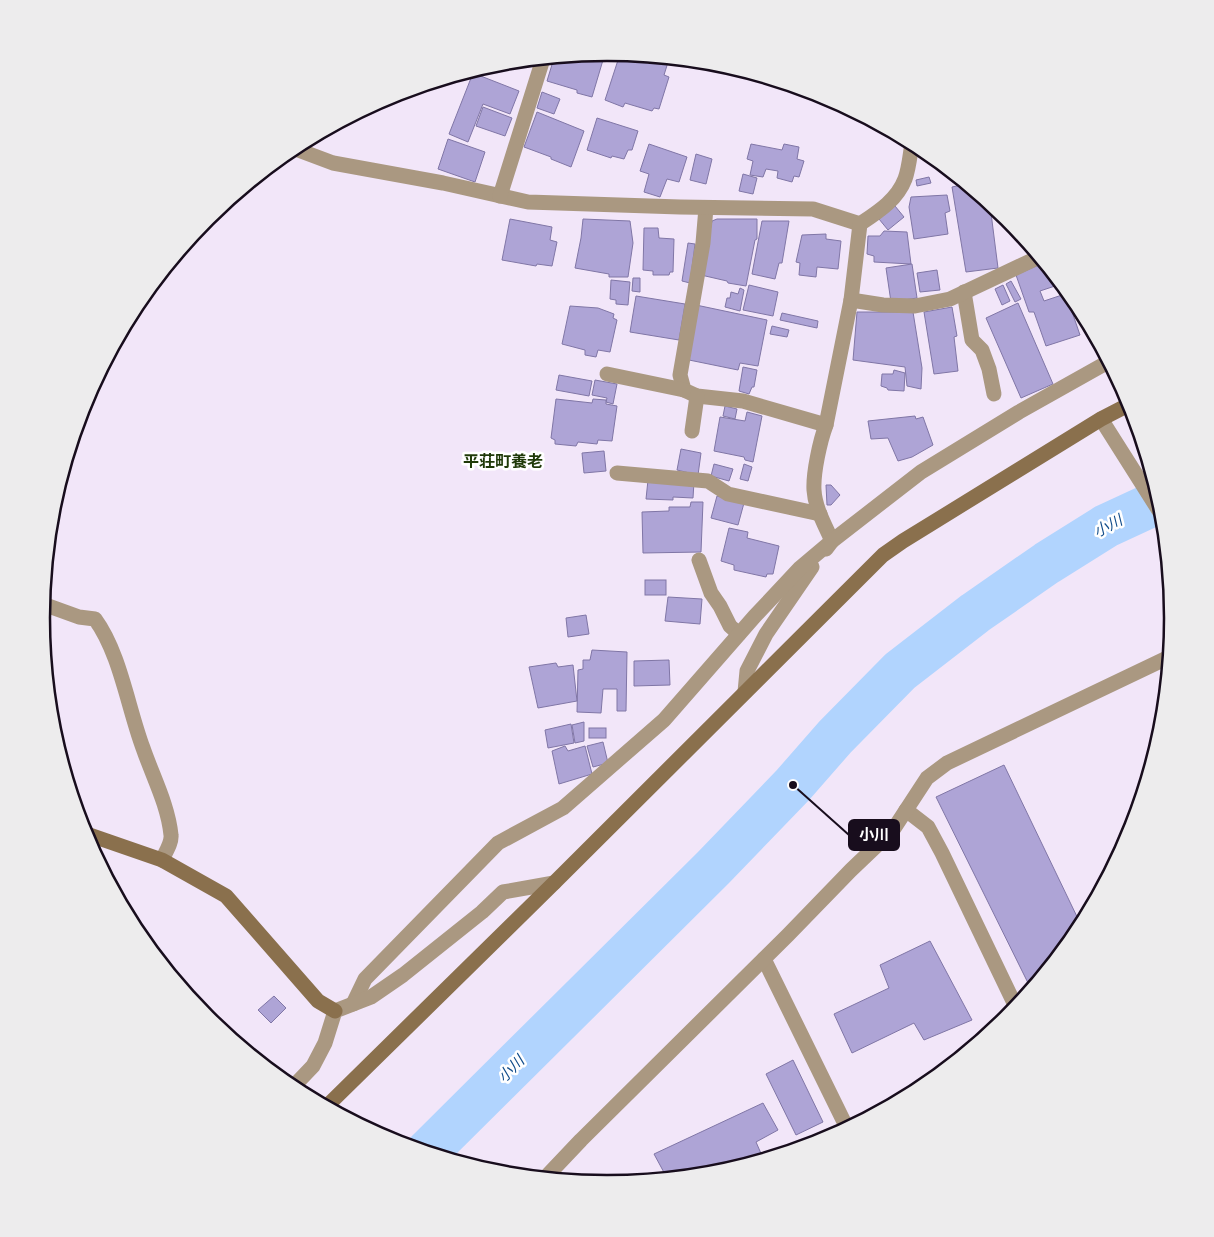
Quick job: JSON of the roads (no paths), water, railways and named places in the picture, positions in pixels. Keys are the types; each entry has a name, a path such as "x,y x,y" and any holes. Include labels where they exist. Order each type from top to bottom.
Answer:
{"street":[{"path":"500,196 541,65"},
{"path":"832,541 820,514 814,490 820,442 826,425 851,300 860,224 894,197 904,179 910,151"},
{"path":"303,152 332,163 443,183 528,202 706,208 813,209 860,224"},
{"path":"692,431 690,393 680,375 703,243 706,208"},
{"path":"851,300 883,305 916,306 950,299 1033,259"},
{"path":"964,292 972,340 982,350 994,394"},
{"path":"353,1004 365,979 498,843 563,808 664,720 800,568 920,472 1019,412 1103,365"},
{"path":"607,374 690,393 744,401 826,425"},
{"path":"331,1102 554,884 883,555 1101,419 1123,408"},
{"path":"1101,419 1150,496"},
{"path":"617,473 708,481 728,494 820,514"},
{"path":"745,692 748,671 766,634 832,541"},
{"path":"699,560 711,593 730,626 740,634"},
{"path":"50,607 78,617 95,619 103,630 122,680 142,747 166,810 172,838 162,860"},
{"path":"550,1172 893,830 927,778 947,763 1162,661"},
{"path":"906,810 928,828 942,853 1013,1000"},
{"path":"94,835 162,860 226,896 318,1001 334,1011"},
{"path":"334,1011 371,998 482,912 503,892 554,884"},
{"path":"764,958 845,1122"},
{"path":"298,1082 313,1066 325,1043 334,1011"}],"waterway":[{"name":"小川","path":"432,1147 713,868 793,785 835,737 900,671 975,613 1047,563 1106,526 1152,505"}],"place":[{"name":"小川","path":"793,785"}],"district":[{"name":"平荘町養老","path":"503,461"}]}
